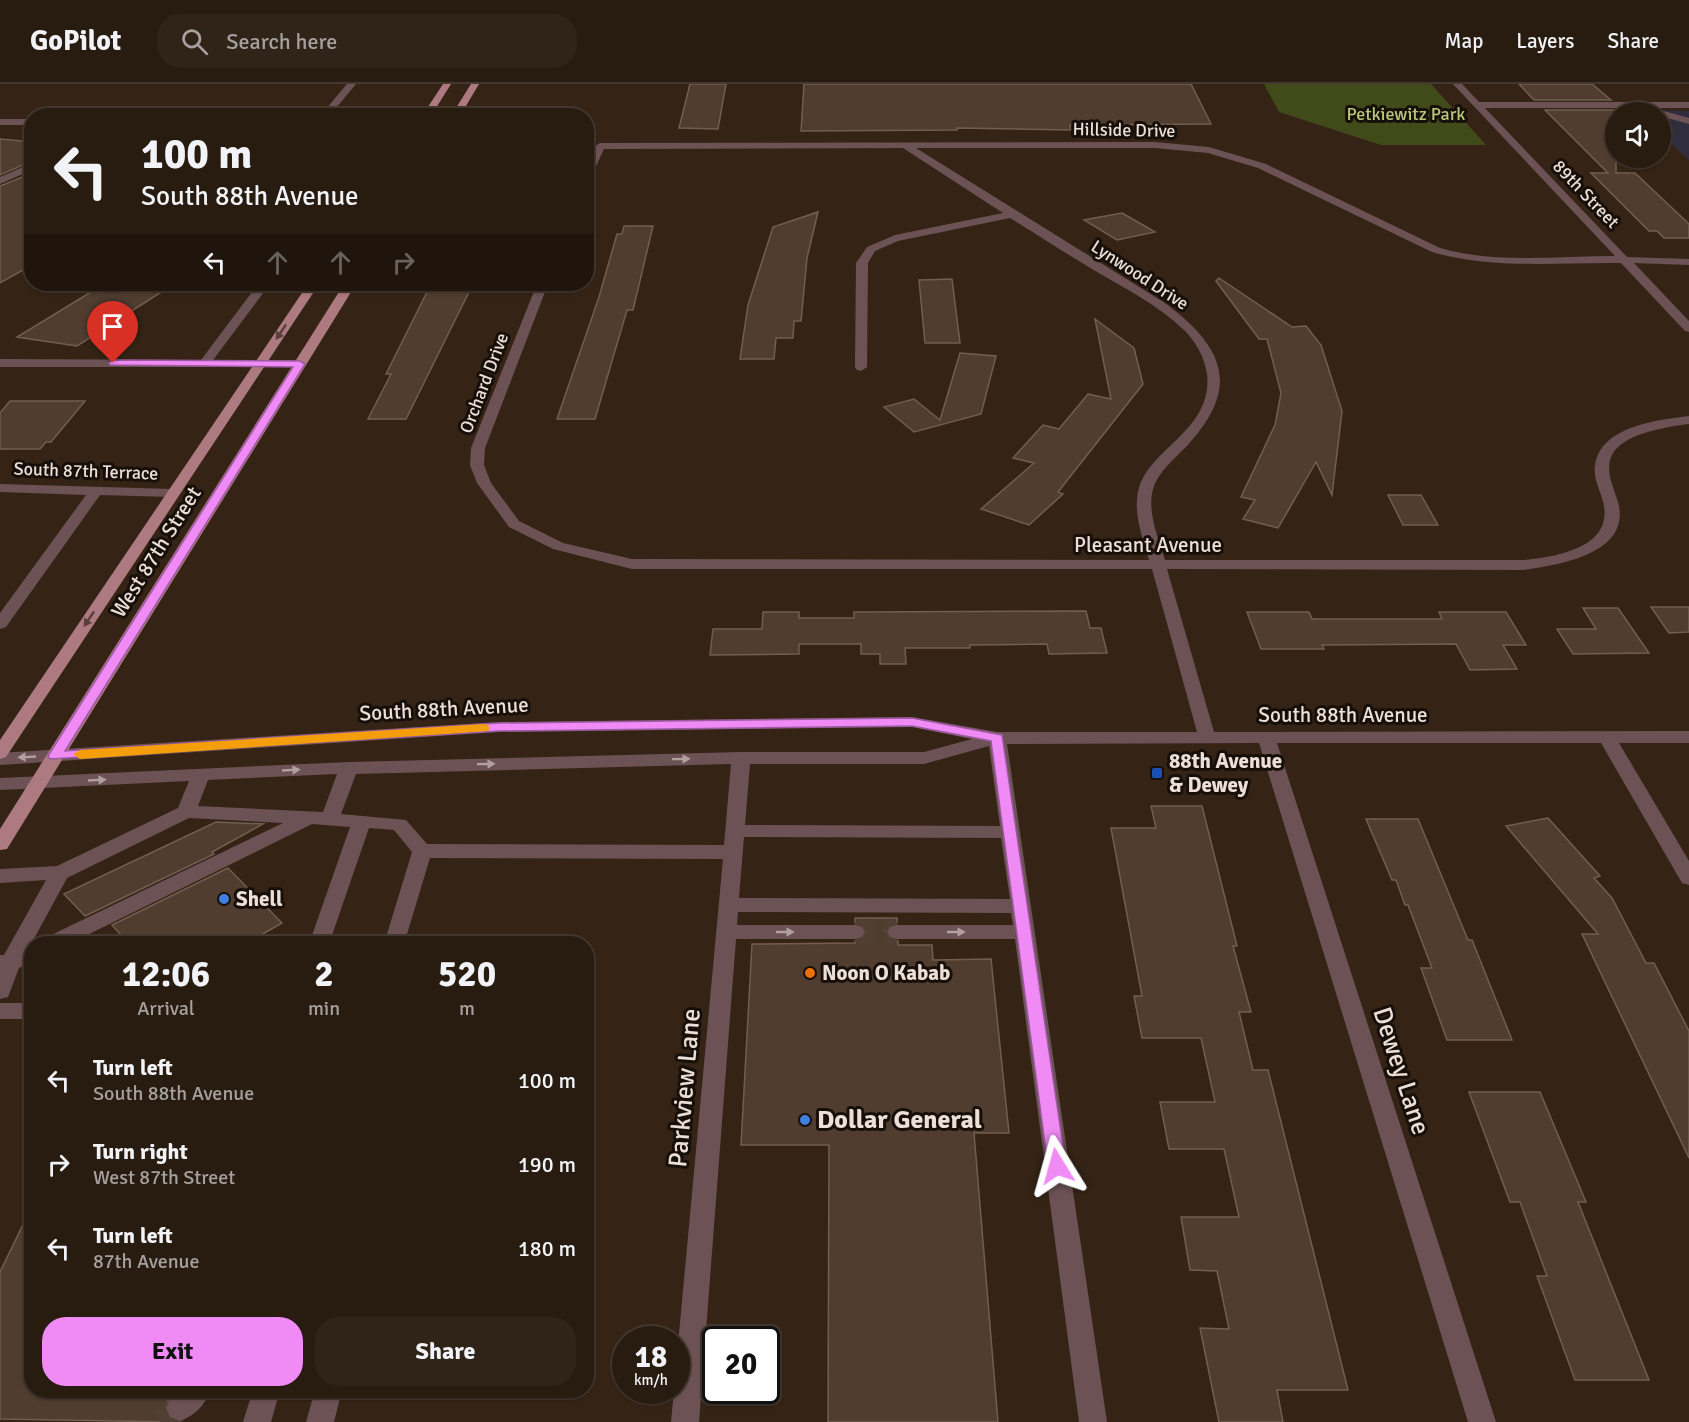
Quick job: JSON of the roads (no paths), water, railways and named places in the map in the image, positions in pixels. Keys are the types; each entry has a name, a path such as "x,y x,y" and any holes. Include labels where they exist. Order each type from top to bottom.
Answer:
{"main road":[{"path":"431,108 447,84"},
{"path":"460,108 475,84"},
{"name":"West 87th Street","path":"0,753 308,291"},
{"name":"West 87th Street","path":"0,844 346,291"}],"street":[{"path":"332,108 352,84"},
{"name":"89th Street","path":"1457,84 1689,328"},
{"path":"1477,105 1605,105"},
{"path":"1671,105 1689,105"},
{"path":"1671,116 1687,120"},
{"path":"0,122 24,122"},
{"path":"1209,150 1224,142"},
{"name":"Hillside Drive","path":"594,159 600,146 1155,145 1209,150 1262,166 1436,250 1456,257 1482,260 1625,259 1689,262"},
{"name":"Lynwood Drive","path":"906,147 1011,215 1158,305 1191,331 1203,344 1210,359 1213,389 1207,410 1199,424 1153,475 1146,486 1144,517 1207,738"},
{"path":"0,181 24,169"},
{"path":"861,367 862,264 871,249 895,238 1011,215"},
{"path":"204,364 259,291"},
{"name":"Orchard Drive","path":"514,524 484,483 477,465 478,448 540,291"},
{"path":"0,363 300,364"},
{"name":"Pleasant Avenue","path":"514,524 558,546 632,564 1523,565 1555,561 1599,543 1608,530 1612,511 1602,465 1609,449 1621,437 1644,428 1689,420"},
{"name":"South 87th Terrace","path":"0,488 172,493"},
{"path":"0,624 96,491"},
{"name":"South 88th Avenue","path":"0,759 499,727 912,722 997,738 1689,737"},
{"path":"1607,737 1689,878"},
{"path":"997,738 1093,1422"},
{"name":"South 88th Avenue","path":"0,784 349,768 741,758 924,758 997,738"},
{"name":"Dewey Lane","path":"1266,738 1482,1422"},
{"name":"Parkview Lane","path":"685,1422 741,758"},
{"path":"330,819 349,768"},
{"path":"186,812 201,775"},
{"path":"0,876 60,873 186,812 399,824 422,851"},
{"path":"67,936 309,818"},
{"path":"322,936 362,821"},
{"path":"422,851 1010,832"},
{"path":"396,936 422,851"},
{"path":"0,991 5,963 60,873"},
{"path":"729,905 1021,906"},
{"path":"727,932 855,932"},
{"path":"897,932 1024,933"},
{"path":"5,963 24,956"},
{"path":"0,1011 24,1011"},
{"path":"257,1422 264,1398"},
{"path":"320,1422 327,1398"}],"tunnel":[{"path":"855,932 897,932"},
{"path":"160,1422 180,1408"}],"place":[{"name":"88th Avenue & Dewey","path":"1157,773"},
{"name":"Shell","path":"224,899"},
{"name":"Noon O Kabab","path":"810,973"},
{"name":"Dollar General","path":"805,1120"}],"park label":[{"name":"Petkiewitz Park","path":"1406,114"}]}
